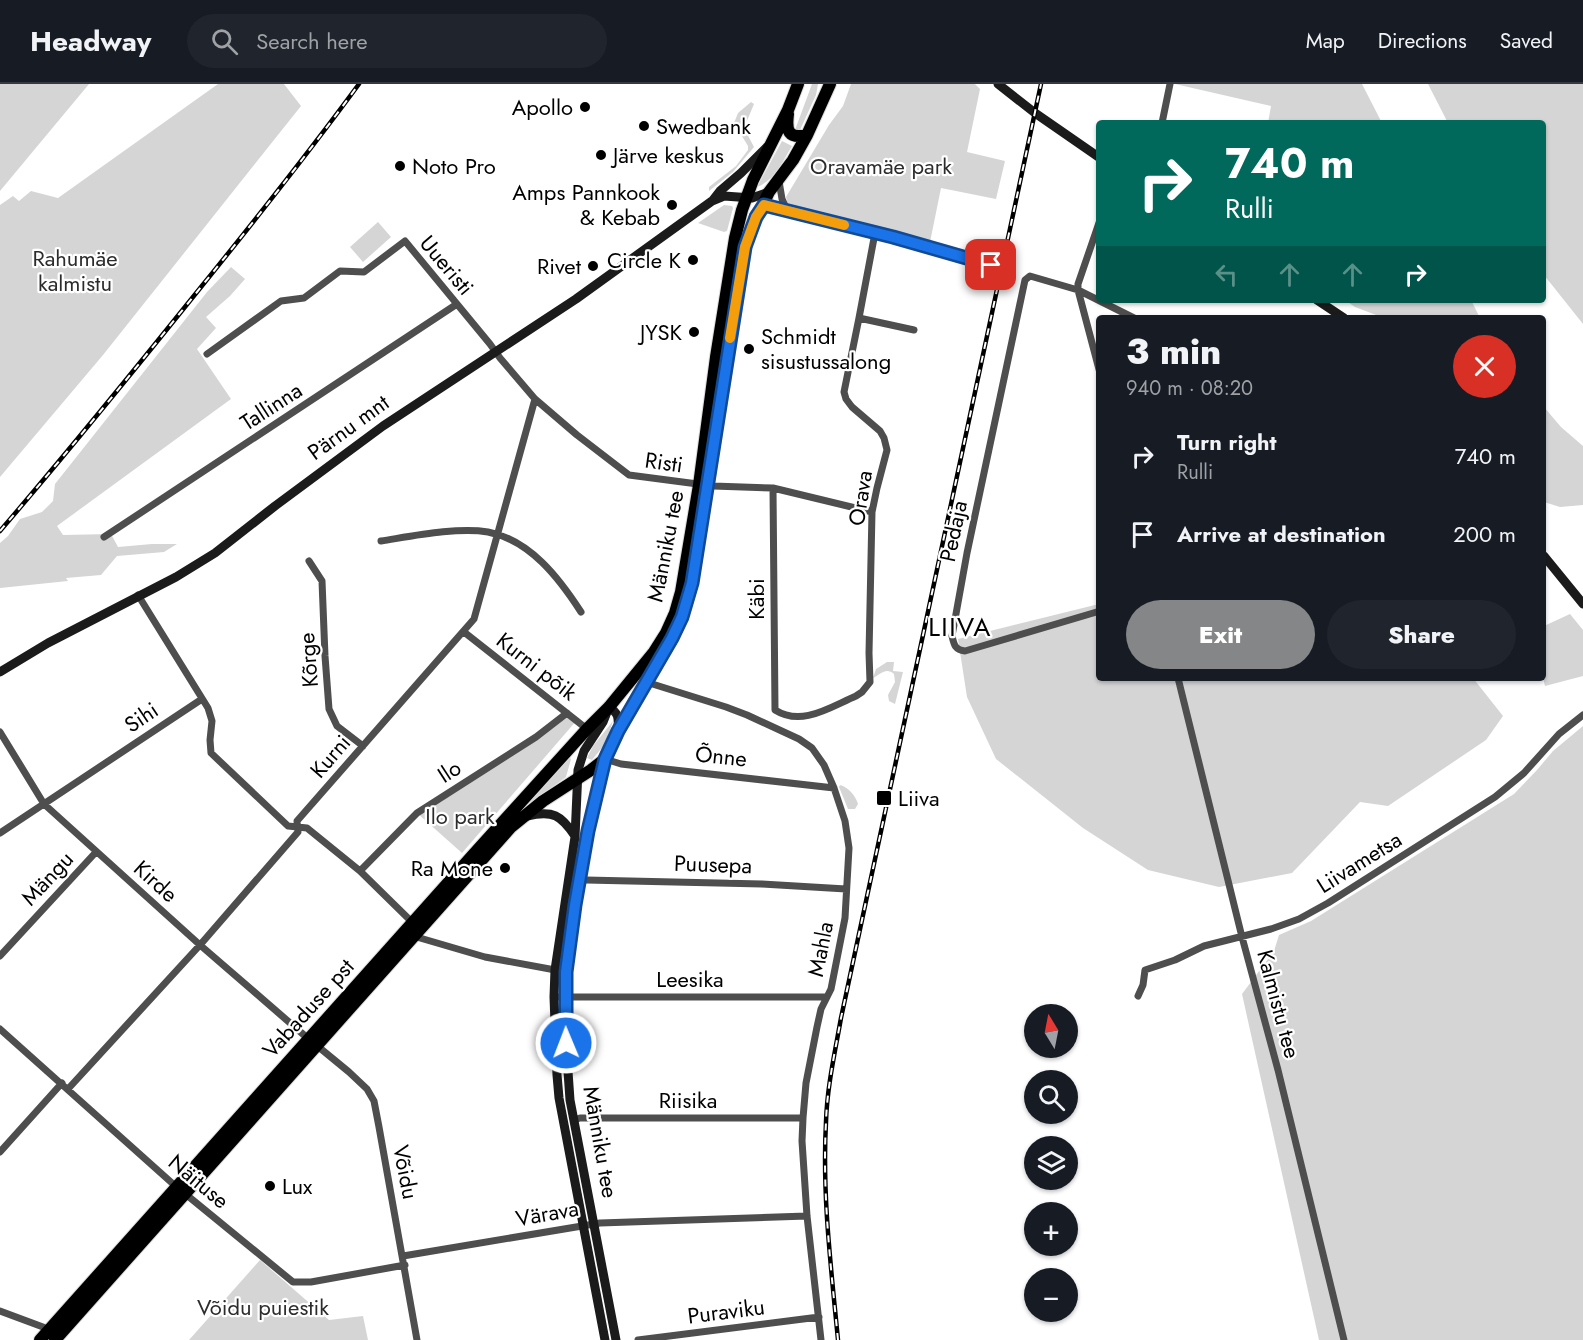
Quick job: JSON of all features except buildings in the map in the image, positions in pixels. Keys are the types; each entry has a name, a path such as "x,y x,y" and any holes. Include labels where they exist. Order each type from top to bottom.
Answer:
{"highway":[{"name":"Pärnu mnt","path":"749,197 769,145 788,110 798,84"},
{"path":"769,192 793,160 830,84"},
{"path":"788,110 789,132 798,137 807,135"},
{"name":"Männiku tee","path":"609,707 654,652 675,613 703,485 745,247 756,217 769,192"},
{"name":"Männiku tee","path":"605,759 618,731 672,638 685,609 692,583 716,357 734,249 749,197"},
{"name":"Vabaduse pst","path":"416,929 586,729 609,707"},
{"name":"Vabaduse pst","path":"50,1337 312,1042 511,827 543,801 605,759"}],"street":[{"path":"998,84 1096,155"},
{"path":"1163,120 1170,84"},
{"name":"Pärnu mnt","path":"0,672 48,643 176,577 215,553 383,426 576,299 712,201 769,145"},
{"path":"778,180 782,200 787,210"},
{"name":"Pärnu mnt","path":"712,201 728,196 749,197 769,192"},
{"path":"749,197 764,205 991,265"},
{"path":"1096,230 1079,278 1078,290 1096,358"},
{"name":"Orava","path":"775,710 789,716 813,715 856,696 870,682 872,512 887,450 880,431 852,407 844,392 875,233"},
{"name":"Uueristi","path":"207,354 281,301 304,298 340,271 364,272 405,241 496,352"},
{"name":"Pedaja","path":"1078,290 1030,276 1025,280 967,553 952,636 958,650 965,651 1096,612"},
{"path":"1078,290 1096,299"},
{"path":"1104,303 1128,315"},
{"path":"1322,303 1340,315"},
{"name":"Tallinna","path":"104,537 457,304"},
{"path":"859,318 914,330"},
{"name":"Risti","path":"496,352 535,399 576,435 629,475 703,485 773,488 872,512"},
{"name":"Kurni","path":"68,1089 200,945 298,832 297,821 474,619 535,399"},
{"name":"Käbi","path":"773,488 775,710"},
{"path":"381,541 444,532 489,532 513,542 540,559 565,588 580,612"},
{"path":"1546,558 1583,604"},
{"name":"Kõrge","path":"309,561 322,581 329,709 337,726 363,746"},
{"path":"138,595 208,708 212,721 211,753 288,826 307,828 360,871 416,929 420,938 485,957 566,972"},
{"name":"Kurni põik","path":"464,632 586,729"},
{"name":"Kalmistu tee","path":"1179,681 1344,1340"},
{"name":"Mahla","path":"646,682 726,707 799,739 812,748 824,765 845,821 849,848 846,906 831,989 821,1009 811,1056 803,1118 802,1141 807,1216 821,1340"},
{"name":"Sihi","path":"0,833 202,699"},
{"path":"609,707 617,712 618,731"},
{"name":"Männiku tee","path":"604,1340 560,1098 554,998 555,970 575,837 580,758 603,722 609,707"},
{"name":"Ilo","path":"360,871 417,813 536,737 567,713"},
{"name":"Liivametsa","path":"1138,996 1143,985 1145,970 1175,960 1204,946 1271,929 1299,919 1328,903 1495,797 1524,773 1559,734 1583,715"},
{"name":"Kirde","path":"0,732 44,804 200,945 312,1042"},
{"name":"Männiku tee","path":"605,759 579,880 566,972 565,998 568,1075 574,1120 616,1340"},
{"name":"Õnne","path":"605,759 621,764 834,788"},
{"path":"522,817 543,813 556,815 566,823 575,837"},
{"name":"Mängu","path":"0,956 96,852"},
{"path":"570,871 579,880"},
{"name":"Puusepa","path":"579,880 762,884 846,890"},
{"name":"Leesika","path":"554,998 826,997"},
{"name":"Näituse","path":"0,1029 181,1191 292,1282 311,1282 405,1265"},
{"name":"Võidu","path":"312,1042 367,1089 374,1101 417,1340"},
{"path":"0,1152 62,1083"},
{"name":"Riisika","path":"574,1120 580,1118 803,1118"},
{"name":"Värava","path":"403,1256 594,1223 807,1216"},
{"path":"0,1311 42,1327 50,1337"},
{"name":"Puraviku","path":"638,1340 819,1317"}],"green space":[{"name":"Rahumäe kalmistu","path":"0,84 89,84 0,191"},
{"name":"Rahumäe kalmistu","path":"218,84 284,84 301,106 103,355 0,477 0,205 13,196 19,201 31,191 58,198"},
{"path":"812,84 818,84 816,95 800,130 795,130"},
{"name":"Oravamäe park","path":"851,84 975,84 980,89 967,152 1005,161 996,199 941,188 929,247 875,233 788,205 786,197 843,106"},
{"path":"1175,84 1362,84 1380,120 1269,120 1271,106"},
{"path":"1428,84 1583,84 1583,324 1546,278 1546,120 1446,120"},
{"path":"751,102 754,104 744,128 754,147 733,172 709,191 709,187 736,166 748,150 748,146 734,123 738,113"},
{"path":"782,141 792,146 769,180 757,187"},
{"path":"724,205 733,208 727,231 698,223"},
{"path":"378,222 391,237 363,262 350,247"},
{"path":"231,267 245,279 206,317 216,328 197,349 231,399 57,526 63,535 111,534 118,547 177,544 164,552 117,556 101,575 0,588 0,543 20,519 42,512 53,501 55,484 207,292"},
{"path":"1349,303 1472,303 1478,315 1376,315"},
{"path":"1546,409 1561,427 1583,446 1583,505 1560,507 1546,503"},
{"path":"1096,605 1096,681 1475,681 1503,716 1486,740 1388,806 1360,802 1292,873 1219,887 1148,870 1083,828 996,759 967,697 958,639"},
{"path":"1570,614 1583,630 1583,676 1545,686 1546,625"},
{"path":"887,662 894,662 893,671 903,672 895,704 889,701 888,695 895,682 894,674 886,671 873,678 876,669"},
{"name":"Ilo park","path":"567,713 577,720 462,853 417,813"},
{"path":"613,721 605,744 592,760 587,758 593,746"},
{"path":"1583,726 1583,1340 1319,1340 1242,994 1274,951 1279,935 1311,921 1514,794 1553,751"},
{"path":"569,757 571,759 566,777 522,809"},
{"path":"840,785 849,790 855,798 858,804 855,809 848,809"},
{"name":"Võidu puiestik","path":"260,1260 329,1320 363,1316 368,1340 189,1340"}],"railway":[{"path":"0,531 218,266 359,84"},
{"path":"838,1340 825,1177 827,1109 832,1070 841,1018 1041,84"}],"slow traffic":[{"path":"730,338 747,238 764,205 844,225"}],"place":[{"name":"Apollo","path":"585,107"},
{"name":"Swedbank","path":"644,126"},
{"name":"Järve keskus","path":"601,155"},
{"name":"Noto Pro","path":"400,166"},
{"name":"Amps Pannkook & Kebab","path":"672,205"},
{"name":"Circle K","path":"693,260"},
{"name":"Rivet","path":"593,266"},
{"name":"JYSK","path":"694,332"},
{"name":"Schmidt sisustussalong","path":"749,349"},
{"name":"Liiva","path":"884,798"},
{"name":"Ra Mone","path":"505,868"},
{"name":"Lux","path":"270,1186"}],"district":[{"name":"LIIVA","path":"960,627"}],"route":[{"path":"566,1043 566,972 579,880 594,802 605,759 618,731 672,638 688,600 745,247 756,217 764,205 893,237 991,265"}]}
